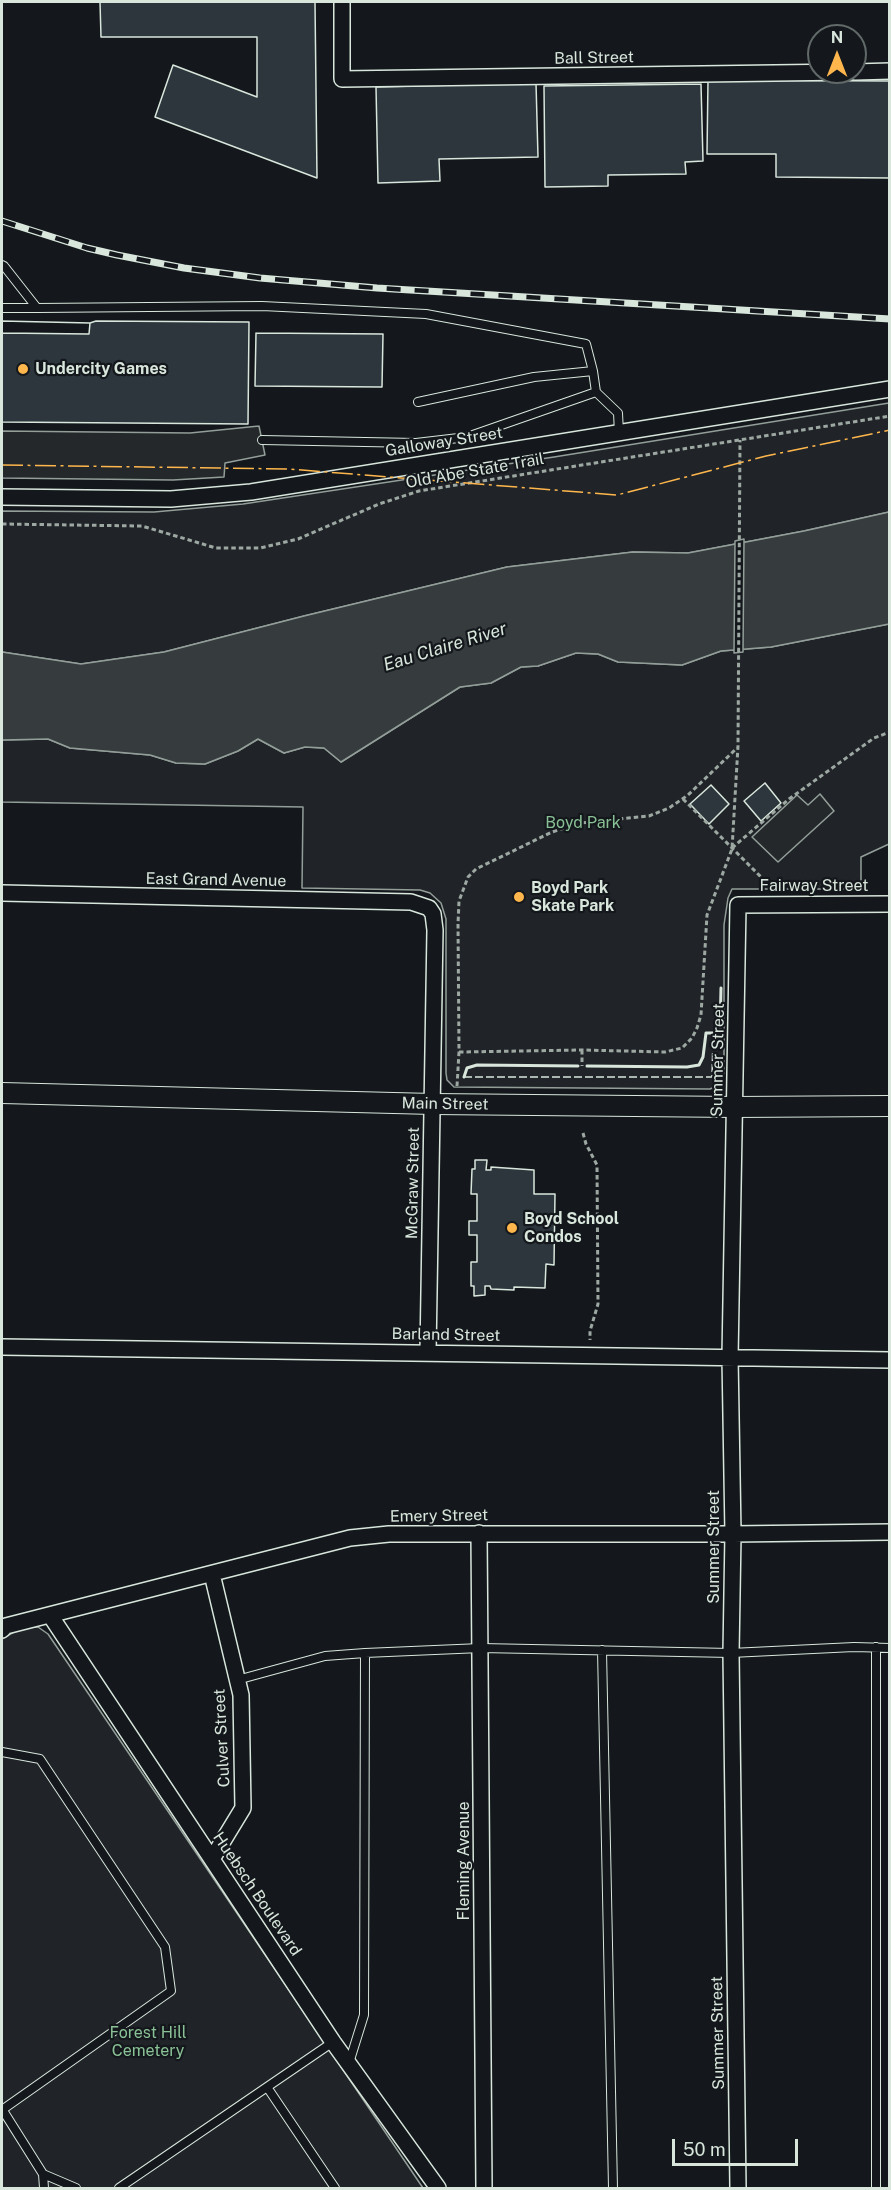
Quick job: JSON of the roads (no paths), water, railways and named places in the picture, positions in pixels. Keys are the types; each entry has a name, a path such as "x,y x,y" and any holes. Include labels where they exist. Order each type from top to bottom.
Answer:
{"street":[{"name":"Ball Street","path":"342,2 342,79 807,73"},
{"path":"867,72 890,71"},
{"name":"Galloway Street","path":"2,498 171,499 251,492 890,389"},
{"name":"East Grand Avenue","path":"2,893 411,902 429,908"},
{"name":"Fairway Street","path":"738,905 890,904"},
{"name":"Summer Street","path":"738,905 730,1357 733,1534 731,1653 738,2188"},
{"name":"McGraw Street","path":"428,1352 435,923 429,908"},
{"name":"Main Street","path":"2,1093 433,1104 890,1106"},
{"name":"Barland Street","path":"2,1347 890,1360"},
{"name":"Emery Street","path":"2,1630 6,1626 350,1538 389,1534 479,1533 890,1532"},
{"name":"Fleming Avenue","path":"479,1533 484,2188"},
{"name":"Culver Street","path":"212,1574 241,1695 243,1808 212,1859"},
{"name":"Huebsch Boulevard","path":"50,1615 333,2042 438,2188"}],"lane":[{"path":"2,265 37,308"},
{"path":"2,308 262,306 426,315 586,344 596,392 618,413 619,433"},
{"path":"418,402 534,377 593,371"},
{"path":"262,440 416,443 467,437 596,392"},
{"path":"876,1647 876,2188"},
{"path":"237,1680 325,1656 365,1653 481,1648 731,1653 890,1648"},
{"path":"602,1650 613,2188"},
{"path":"349,2064 364,2015 365,1653"},
{"path":"2,1752 40,1759 165,1947 171,1991 2,2109 43,2174 44,2188"},
{"path":"119,2188 333,2042"},
{"path":"267,2087 335,2188"},
{"path":"43,2174 76,2188"}],"water":[{"name":"Eau Claire River","path":"889,512 889,624 771,647 721,651 682,665 618,662 598,654 576,653 538,666 521,667 491,683 460,687 341,762 324,748 305,747 284,753 258,739 238,751 205,764 176,763 150,755 70,748 48,739 2,740 2,652 81,664 164,652 507,567 633,552 688,553"}],"railway":[{"path":"2,221 117,255 184,268 260,278 377,288 890,319"}],"place":[{"name":"Undercity Games","path":"23,369"},
{"name":"Boyd Park Skate Park","path":"519,897"},
{"name":"Boyd School Condos","path":"512,1228"}],"park label":[{"name":"Boyd Park","path":"583,823"},
{"name":"Forest Hill Cemetery","path":"148,2042"}]}
